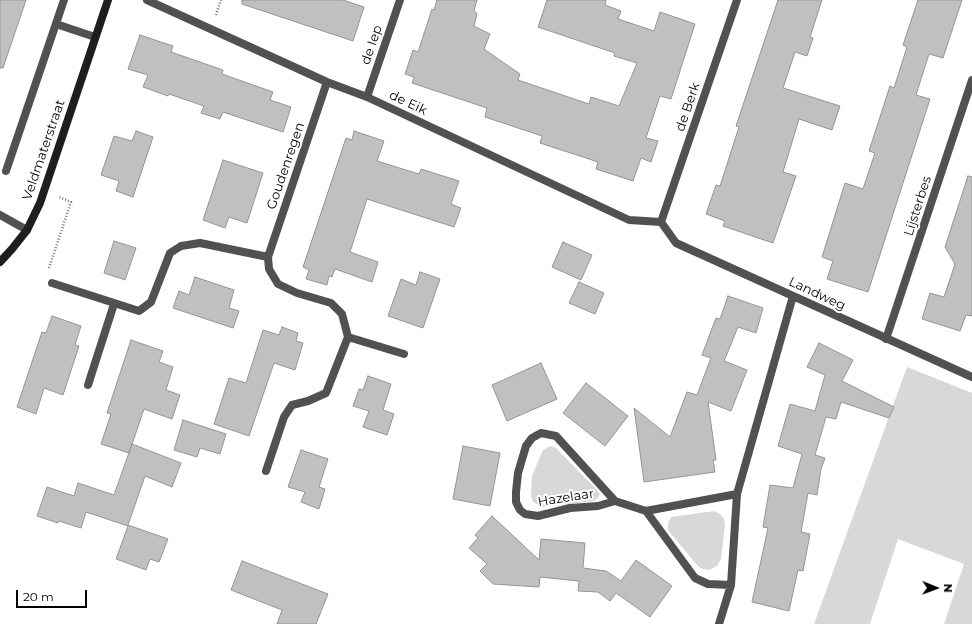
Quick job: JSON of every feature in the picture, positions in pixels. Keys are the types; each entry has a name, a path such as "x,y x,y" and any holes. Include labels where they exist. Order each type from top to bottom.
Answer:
{"street":[{"path":"6,171 64,0"},
{"name":"Veldmaterstraat","path":"0,262 27,230 40,203 108,0"},
{"name":"de Eik","path":"147,0 327,82 367,97 629,220 660,222"},
{"name":"de Iep","path":"367,97 400,0"},
{"name":"de Berk","path":"660,222 737,0"},
{"path":"56,24 95,37"},
{"name":"Lijsterbes","path":"886,339 972,80"},
{"name":"Goudenregen","path":"268,257 327,82"},
{"path":"0,215 27,230"},
{"name":"Landweg","path":"660,222 676,243 972,377"},
{"path":"52,283 114,304 140,311 151,302 170,253 181,246 200,242 268,257 268,269 278,284 297,293 331,303 342,314 348,336 326,393 308,401 292,405 284,417 266,471"},
{"path":"718,624 731,585 737,494 793,296"},
{"path":"88,385 114,304"},
{"path":"348,336 404,354"},
{"name":"Hazelaar","path":"615,501 598,506 570,508 538,516 525,514 520,510 516,502 516,492 518,473 526,446 532,438 541,433 556,436 615,501 646,511 737,494"},
{"path":"646,511 695,578 708,584 731,585"}],"path":[{"path":"44,191 71,202 44,280 52,283"}],"shaded area":[{"path":"907,367 972,393 972,624 944,624 964,564 898,539 870,624 814,624"},
{"path":"550,446 556,448 598,491 600,494 598,498 594,501 543,507 533,502 531,496 532,476 543,450"},
{"path":"714,511 720,514 724,519 725,525 721,559 717,566 709,570 702,569 668,530 668,524 671,517"}],"building":[{"path":"0,0 26,0 3,68 0,68"},
{"path":"242,0 343,0 364,7 353,41 242,4"},
{"path":"437,0 477,0 474,10 477,14 474,26 490,34 484,49 520,74 518,80 589,104 591,97 619,106 637,63 614,56 615,53 538,27 547,0 606,0 605,5 621,11 618,19 654,31 660,12 695,24 671,99 660,96 646,138 658,141 651,162 641,158 633,181 596,169 598,162 540,143 542,136 485,117 487,108 412,83 414,77 405,74 413,50 418,52 432,9 434,10"},
{"path":"778,0 822,0 810,37 813,38 807,56 795,52 783,88 840,106 832,130 799,119 783,172 796,176 773,243 723,226 725,221 706,214 716,185 720,186 739,127 736,126"},
{"path":"918,0 962,0 943,58 929,54 916,95 930,99 868,292 827,279 833,261 822,257 845,183 863,189 875,153 869,151 890,86 894,88 907,47 903,45"},
{"path":"140,35 173,46 171,52 223,70 222,74 273,92 270,100 291,107 283,132 223,112 220,119 201,113 204,106 143,87 148,75 128,69"},
{"path":"136,131 153,137 133,197 116,191 119,181 101,175 114,136 132,141"},
{"path":"354,131 384,141 377,161 419,174 421,169 459,181 451,204 461,208 454,227 367,199 350,252 378,262 372,282 335,269 332,277 329,276 327,285 306,279 309,270 303,267 346,138 352,140"},
{"path":"223,160 263,173 247,223 229,217 225,228 203,220"},
{"path":"968,176 972,177 972,316 966,315 960,331 922,319 930,293 944,297 955,264 945,247"},
{"path":"114,241 136,248 125,280 104,273"},
{"path":"563,242 592,255 581,280 552,267"},
{"path":"420,272 440,279 423,328 388,316 401,279 416,285"},
{"path":"195,277 234,290 229,308 239,311 233,328 173,308 179,291 189,295"},
{"path":"579,282 604,293 595,314 569,303"},
{"path":"728,296 763,308 756,333 738,327 724,361 747,370 731,411 708,402 716,460 713,460 715,472 644,482 634,408 670,437 687,392 697,395 711,358 702,355 716,318 720,319"},
{"path":"52,316 81,326 75,345 79,346 63,395 44,388 36,414 17,407 42,332 46,333"},
{"path":"282,327 298,333 296,341 303,343 295,370 274,363 249,436 214,424 229,378 246,383 263,330 279,335"},
{"path":"131,340 163,351 159,362 173,367 166,390 180,395 172,419 144,409 129,453 101,444 111,414 107,413"},
{"path":"819,343 853,360 842,381 894,407 889,418 841,402 836,419 826,417 815,455 825,458 821,469 817,495 808,493 801,532 810,534 803,571 798,570 789,611 752,602 768,528 763,527 770,485 793,488 802,454 778,446 790,404 815,411 825,375 807,367"},
{"path":"541,363 557,399 507,421 492,385"},
{"path":"368,376 391,384 383,410 394,414 387,435 363,427 369,411 353,406 359,389 363,390"},
{"path":"586,383 628,416 605,446 563,413"},
{"path":"183,420 226,434 220,454 200,448 197,457 174,450"},
{"path":"132,444 181,463 172,487 145,476 128,525 168,539 159,562 150,559 146,570 116,559 128,526 86,512 81,528 59,521 58,523 37,516 47,487 74,496 78,483 114,495"},
{"path":"463,446 500,453 490,506 453,499"},
{"path":"301,450 328,459 319,487 325,489 319,509 301,502 305,492 288,487"},
{"path":"492,516 539,560 541,539 585,543 583,568 606,571 621,581 636,560 672,586 650,617 616,593 610,601 598,592 578,591 579,581 540,577 539,587 493,584 480,571 487,564 469,548 478,538 475,535"},
{"path":"242,561 328,594 316,624 277,624 282,610 231,590"}]}
